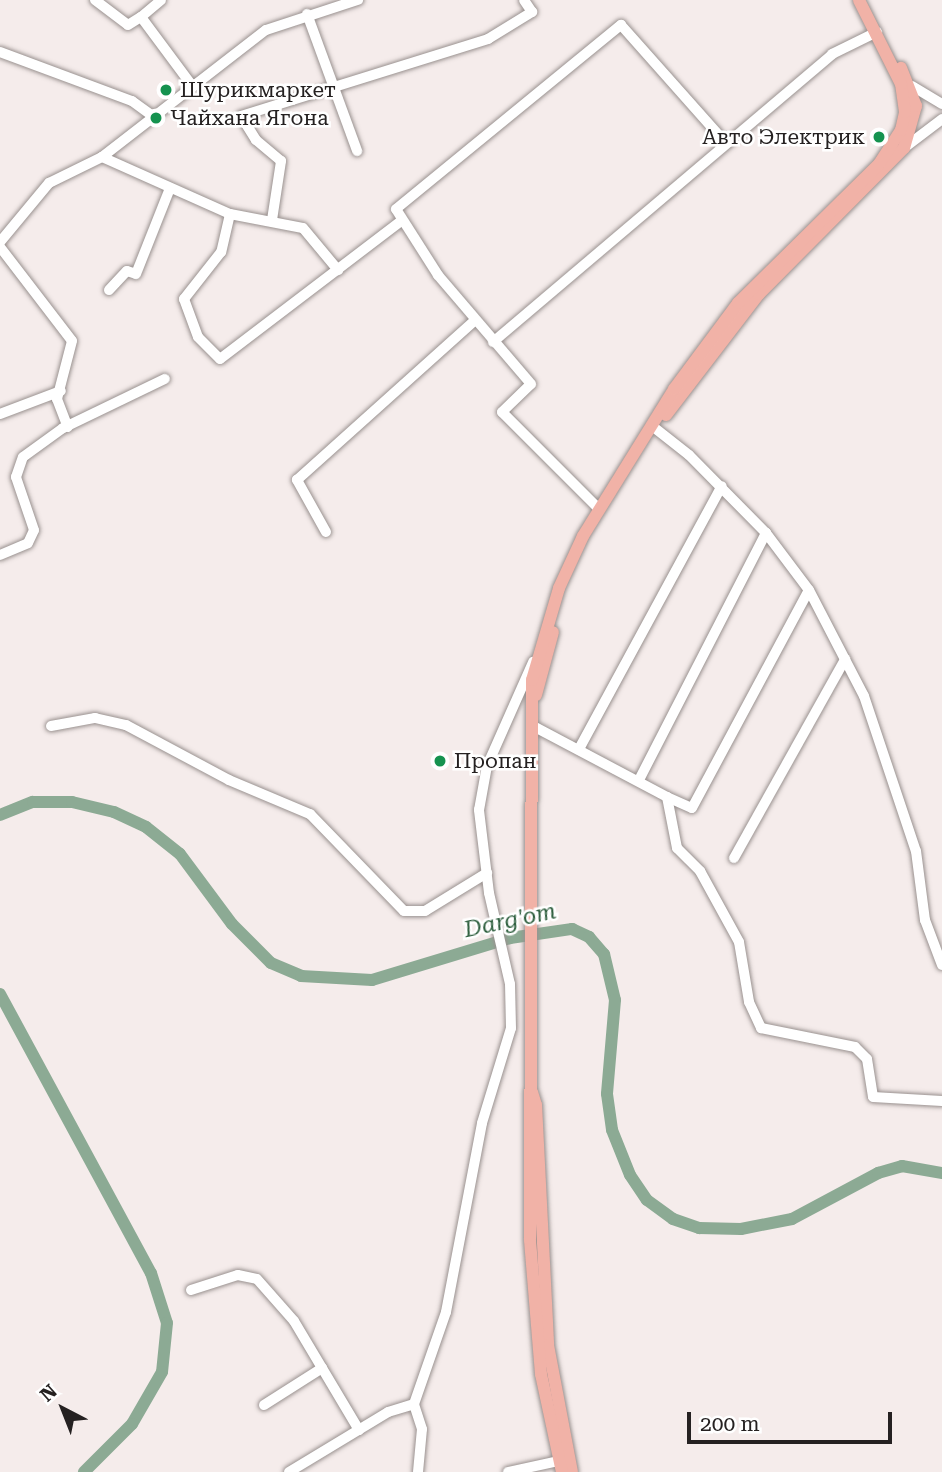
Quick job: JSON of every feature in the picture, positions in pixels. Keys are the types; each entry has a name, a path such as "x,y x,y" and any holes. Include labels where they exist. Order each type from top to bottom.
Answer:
{"main road":[{"path":"560,1466 541,1374 532,1296 528,890 533,680 540,645 559,588 599,509 674,389 755,291 891,148 905,112 901,84 886,49 859,0"},
{"path":"534,698 559,613 586,548 605,509 656,429 755,291 904,148 915,118 912,86 886,49"},
{"path":"531,1088 536,1105 548,1345 572,1472"}],"street":[{"path":"95,0 128,25 161,0"},
{"path":"0,242 49,183 102,156 274,25 358,0"},
{"path":"272,220 281,161 256,140 241,116 332,85 488,38 532,12 524,0"},
{"path":"307,14 357,151"},
{"path":"141,17 193,87"},
{"path":"599,509 502,412 531,384 474,321 400,222 396,209 621,24 725,142"},
{"path":"494,342 725,142 832,54 877,32"},
{"path":"0,52 132,101 154,117"},
{"path":"912,86 942,104"},
{"path":"904,148 942,120"},
{"path":"102,156 230,214 303,228 338,270"},
{"path":"109,290 127,271 136,274 170,188"},
{"path":"230,214 221,253 184,299 198,337 220,359 400,222"},
{"path":"0,247 72,341 57,399 68,427"},
{"path":"326,532 297,480 474,321"},
{"path":"0,555 27,543 34,530 16,477 18,462 44,440 165,379"},
{"path":"0,414 61,391"},
{"path":"656,429 722,486 766,533 809,590 864,696 916,851 925,920 942,965"},
{"path":"579,749 722,486"},
{"path":"639,780 766,533"},
{"path":"533,726 692,808 809,590"},
{"path":"418,1472 422,1429 414,1404 446,1312 482,1123 509,1036 510,984 489,893 479,810 484,778 540,645"},
{"path":"734,858 845,659"},
{"path":"51,726 95,718 126,725 229,780 310,814 404,911 425,911 487,873"},
{"path":"667,797 677,848 700,872 739,942 749,1002 761,1028 855,1046 867,1059 873,1097 942,1101"},
{"path":"191,1290 250,1275 294,1321 359,1430"},
{"path":"264,1405 322,1368"},
{"path":"289,1472 388,1412 414,1404"},
{"path":"508,1472 560,1466"}],"waterway":[{"name":"Darg'om","path":"0,815 33,802 72,802 114,812 146,827 180,854 232,924 271,963 301,976 372,980 510,938 572,929 589,937 604,954 615,1000 607,1094 612,1130 630,1175 647,1200 673,1219 699,1228 741,1229 792,1219 878,1173 902,1166 942,1173"},
{"name":"Darg'om","path":"0,994 151,1273 167,1323 162,1372 132,1424 84,1472"}],"place":[{"name":"Шурикмаркет","path":"166,90"},
{"name":"Чайхана Ягона","path":"156,118"},
{"name":"Авто Электрик","path":"879,137"},
{"name":"Пропан","path":"440,761"}]}
